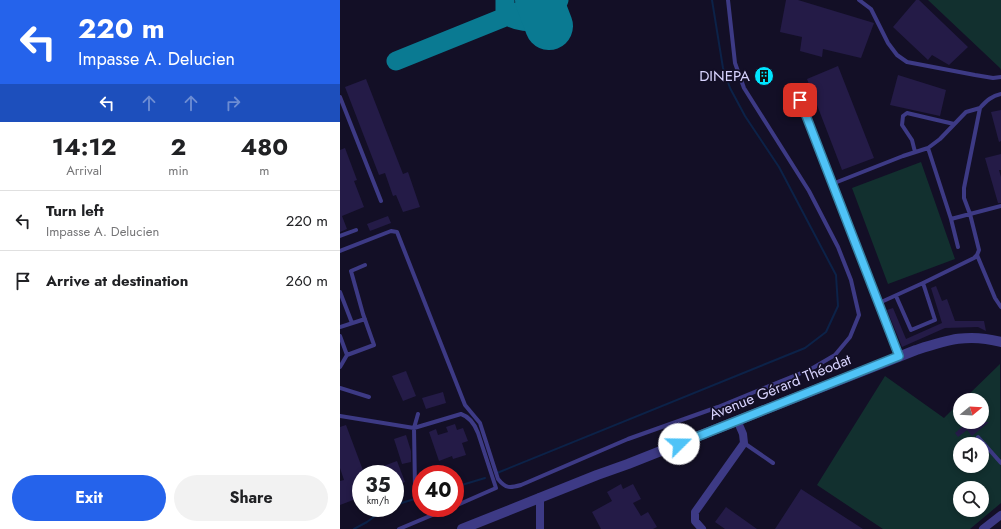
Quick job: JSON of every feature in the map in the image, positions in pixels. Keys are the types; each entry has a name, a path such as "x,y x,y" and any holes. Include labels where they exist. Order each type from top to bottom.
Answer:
{"street":[{"path":"800,100 899,356"},
{"name":"Avenue Gérard Théodat","path":"462,529 916,350 952,339 972,337 1001,342"},
{"path":"702,529 695,521 696,512 744,442 743,434 737,420"},
{"path":"540,498 540,529"},
{"path":"983,529 1001,515"}],"lane":[{"path":"340,251 391,231 397,232 465,405 480,422 498,479 503,485 511,488 628,439 718,407 811,369 836,355 850,337 858,315 851,280 838,247 809,191 744,88 735,63 728,0"},
{"path":"859,0 871,9 888,43 897,55 907,62 993,78 1001,77"},
{"path":"878,303 969,261 977,255 979,250 970,214 964,198 964,188 980,108 993,96 1001,94"},
{"path":"340,97 381,201"},
{"path":"832,184 928,148 940,139 966,112 980,108"},
{"path":"916,152 912,140 902,124 903,116 907,113 954,124"},
{"path":"928,148 951,219 958,247"},
{"path":"951,219 1001,206"},
{"path":"340,236 356,230"},
{"path":"977,255 995,298 1001,307"},
{"path":"340,367 347,355 374,345 351,271 365,265"},
{"path":"896,296 911,330 935,320 923,283"},
{"path":"340,292 352,323"},
{"path":"340,327 365,319"},
{"path":"340,336 347,355"},
{"path":"340,388 369,397"},
{"path":"415,465 414,428 418,414"},
{"path":"340,416 414,428 461,414 469,419 476,426 496,488 464,502"},
{"path":"744,442 773,463"},
{"path":"989,449 1001,463"},
{"path":"399,529 428,517"}],"green space":[{"path":"928,0 1001,0 1001,70 1000,68"},
{"path":"921,162 955,259 888,284 852,188"},
{"path":"1000,364 1001,503 989,513 989,481 953,481 953,517 984,517 970,529 883,529 817,485 885,376 944,418 953,409 953,429 989,429 989,393 970,393"}],"building":[{"path":"786,0 798,0 874,23 861,58 823,49 822,57 800,51 802,37 780,32"},
{"path":"916,0 919,0 968,47 949,65 932,55 928,60 893,27"},
{"path":"838,66 874,158 842,170 807,79"},
{"path":"898,75 946,90 940,116 890,105"},
{"path":"366,79 403,174 408,172 420,207 403,212 396,195 393,196 385,173 379,175 345,87"},
{"path":"1001,110 1001,141 999,142 991,112"},
{"path":"345,148 357,180 354,181 364,207 342,216 347,229 340,232 340,150"},
{"path":"1001,154 1001,170 999,170 1001,177 1001,203 998,203 985,158"},
{"path":"388,216 391,223 370,231 367,224"},
{"path":"936,286 942,301 947,299 955,321 984,321 986,331 978,327 945,328 902,347 887,310 893,308 906,339 942,323 931,288"},
{"path":"406,371 416,396 403,401 392,376"},
{"path":"443,392 446,403 426,409 422,398"},
{"path":"455,424 457,430 463,428 468,441 462,443 466,455 453,459 452,456 439,461 429,432 436,429 438,435 448,432 446,427"},
{"path":"346,425 361,465 352,465 352,500 340,505 340,481 344,480 340,468 340,427"},
{"path":"960,429 980,429 972,436 967,430 958,437 955,433"},
{"path":"406,435 411,451 411,462 402,464 394,439"},
{"path":"397,461 399,465 386,465"},
{"path":"621,484 623,489 633,484 641,499 633,503 641,516 648,512 657,527 653,529 601,529 592,512 612,501 607,492"},
{"path":"801,489 863,529 775,529"},
{"path":"726,507 757,529 725,529 715,522"}],"waterway":[{"path":"497,473 805,348 826,332 838,306 836,275 779,167 745,116 730,88 723,68 712,0"},
{"path":"464,484 485,478"},
{"path":"404,502 412,500"},
{"path":"354,529 374,517"}],"taxiway":[{"path":"505,0 505,12 508,16 524,21 535,21 545,17 559,0"},
{"path":"396,61 540,3"}],"runway":[{"path":"539,0 549,26"}],"place":[{"name":"DINEPA","path":"764,76"}],"route":[{"path":"679,444 899,356 800,100"}]}
